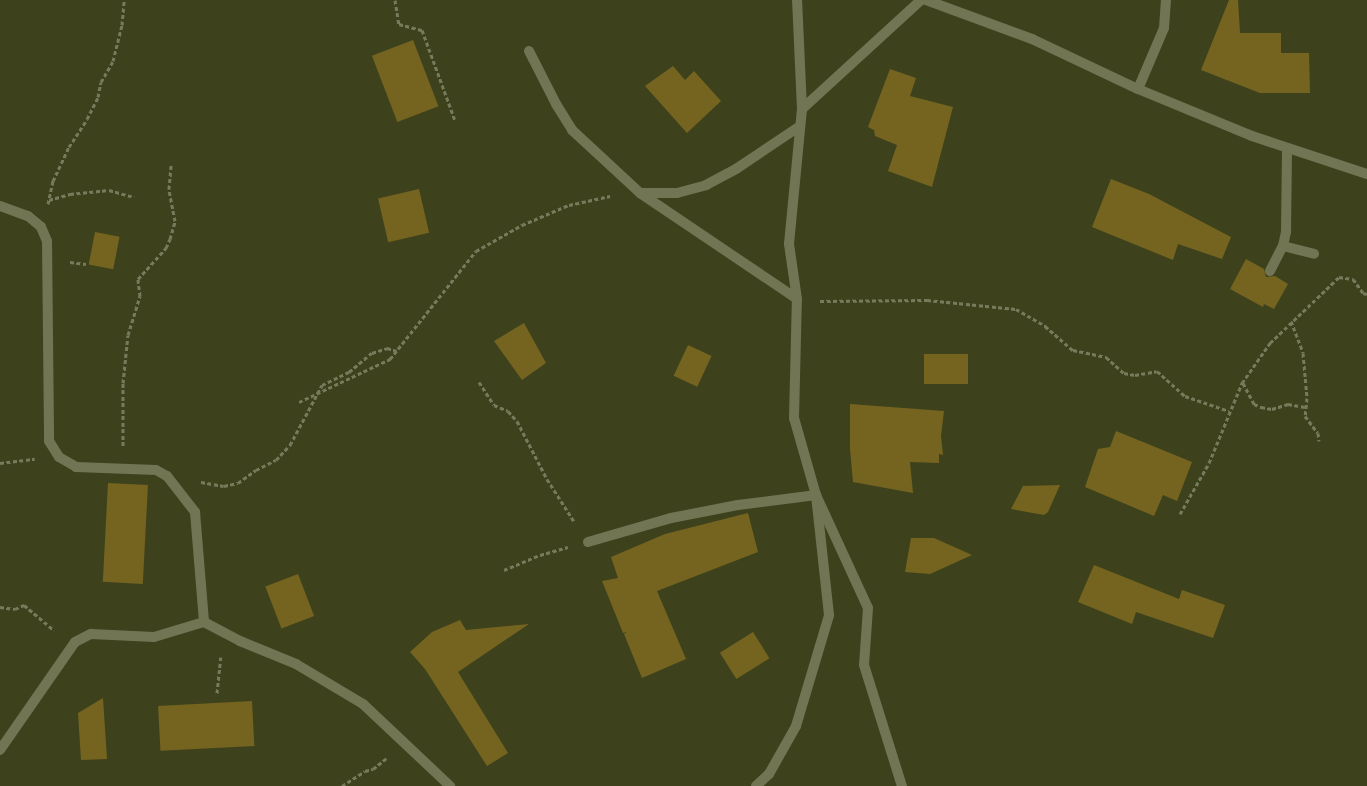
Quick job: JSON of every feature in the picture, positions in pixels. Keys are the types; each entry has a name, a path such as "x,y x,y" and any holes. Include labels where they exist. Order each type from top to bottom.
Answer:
{"street":[{"path":"797,0 802,109 788,244 797,299 794,418 816,495 868,608 864,665 902,786"},
{"path":"802,109 921,0"},
{"path":"926,0 1032,39 1138,89 1287,148 1367,174"},
{"path":"1138,89 1164,28 1166,0"},
{"path":"529,51 556,104 572,130 640,193 797,299"},
{"path":"640,193 678,193 706,185 736,170 800,126"},
{"path":"1270,271 1283,246 1286,232 1287,148"},
{"path":"0,206 32,219 43,231 47,241 49,441 59,457 76,467 156,470 167,476 194,512 204,622"},
{"path":"1283,246 1314,254"},
{"path":"588,542 690,514 738,505 816,495"},
{"path":"756,786 769,774 796,726 829,615 816,495"},
{"path":"0,750 75,642 91,634 154,637 204,622 240,641 296,664 363,704 450,786"}],"path":[{"path":"43,231 53,181 69,147 87,120 98,97 101,82 113,62 122,25 124,0"},
{"path":"395,0 399,24 422,30 455,120"},
{"path":"123,469 123,383 128,335 140,296 138,279 166,248 175,221 169,189 171,165"},
{"path":"32,219 49,200 70,194 109,190 134,197"},
{"path":"299,402 390,359 427,309 476,251 522,225 569,206 602,197 640,193"},
{"path":"1180,514 1208,463 1242,383 1270,343 1339,277 1353,278 1363,292 1367,294"},
{"path":"797,299 832,302 927,300 1016,309 1045,326 1072,350 1106,357 1124,374 1135,375 1157,371 1185,396 1229,411"},
{"path":"1291,321 1303,353 1306,380 1305,416 1318,433 1319,441"},
{"path":"196,480 224,486 238,483 256,470 276,460 290,445 322,385 349,372 372,353 387,348 397,351"},
{"path":"479,382 494,406 508,411 517,421 547,479 588,542 540,555 504,570"},
{"path":"1242,383 1254,404 1261,407 1272,409 1288,404 1305,407"},
{"path":"0,463 44,457"},
{"path":"0,607 16,609 24,605 52,630 91,634"},
{"path":"216,693 219,660 222,654 240,641"},
{"path":"342,786 373,769 405,742"}],"building":[{"path":"1229,0 1238,0 1240,33 1281,33 1281,53 1309,53 1310,93 1260,93 1201,70"},
{"path":"413,40 438,106 397,122 372,56"},
{"path":"673,66 685,80 694,71 721,101 687,133 645,86"},
{"path":"890,69 916,78 910,96 953,107 932,187 888,171 897,145 875,136 874,130 868,127"},
{"path":"1111,179 1149,194 1231,237 1222,259 1178,244 1173,260 1092,227"},
{"path":"419,189 429,233 388,242 378,198"},
{"path":"95,232 120,237 113,269 89,264"},
{"path":"1246,259 1264,269 1266,277 1275,276 1288,284 1274,309 1264,304 1263,307 1230,289"},
{"path":"524,323 546,363 522,380 494,341"},
{"path":"688,345 712,356 697,387 674,376"},
{"path":"924,354 968,354 968,384 924,384"},
{"path":"850,404 944,411 941,436 943,455 939,454 939,463 910,462 913,493 853,482 850,449"},
{"path":"1116,431 1192,462 1177,501 1163,495 1154,516 1085,487 1098,449 1110,447"},
{"path":"108,483 148,485 143,584 103,582"},
{"path":"1060,485 1048,512 1044,515 1011,509 1023,486"},
{"path":"748,513 758,552 657,591 686,659 642,678 624,634 627,632 623,633 602,581 618,578 611,557 665,534"},
{"path":"911,538 934,538 972,555 930,574 905,572"},
{"path":"1094,565 1179,599 1182,590 1225,605 1213,638 1136,612 1132,624 1078,602"},
{"path":"298,574 314,616 281,629 265,587"},
{"path":"460,620 466,630 529,624 458,672 508,753 487,766 425,669 410,652 432,632"},
{"path":"753,632 769,658 736,679 720,653"},
{"path":"103,698 107,759 81,760 78,713"},
{"path":"252,701 254,746 160,751 158,706"}]}
